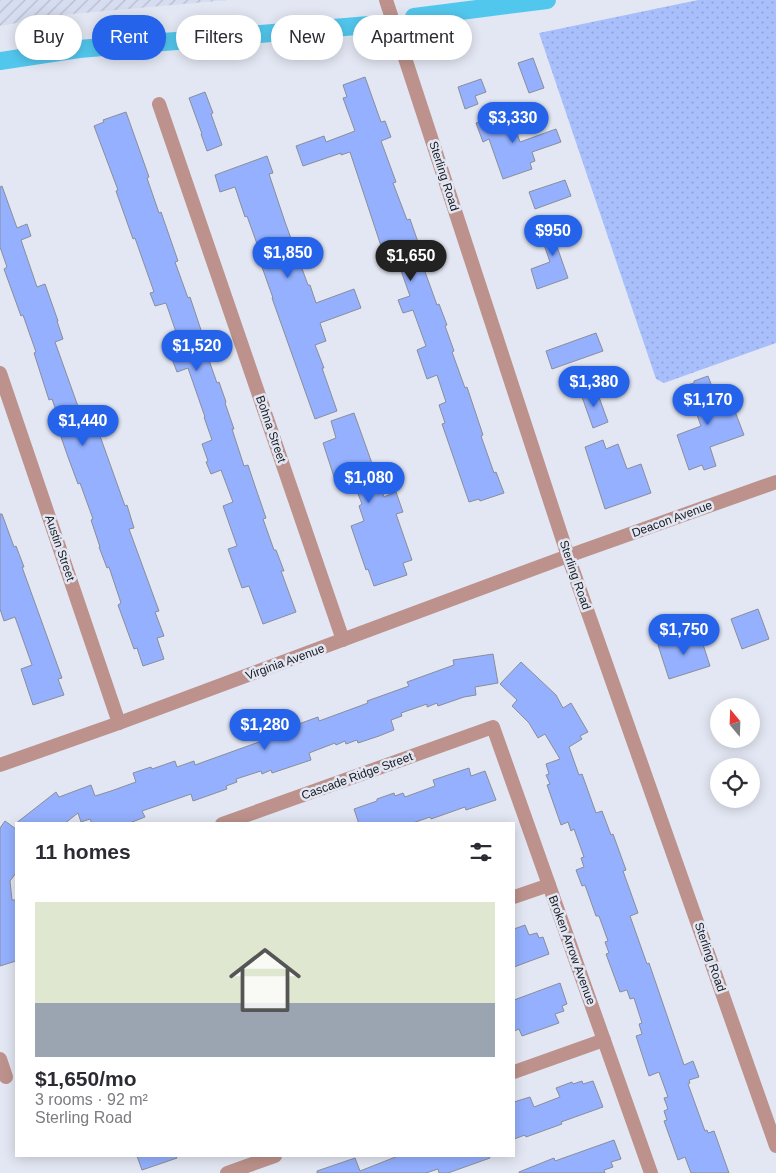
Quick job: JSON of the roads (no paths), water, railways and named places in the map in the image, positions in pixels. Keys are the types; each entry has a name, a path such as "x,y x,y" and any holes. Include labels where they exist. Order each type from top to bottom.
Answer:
{"street":[{"name":"Sterling Road","path":"386,0 568,556 776,1146"},
{"name":"Bohna Street","path":"159,104 343,640"},
{"name":"Austin Street","path":"0,373 119,723"},
{"name":"Deacon Avenue","path":"568,556 776,482"},
{"name":"Virginia Avenue","path":"0,765 119,723 568,556"},
{"name":"Cascade Ridge Street","path":"228,822 492,727"},
{"name":"Broken Arrow Avenue","path":"492,727 651,1173"},
{"path":"515,898 549,885"},
{"path":"515,1072 604,1040"},
{"path":"0,1059 8,1076"},
{"path":"227,1173 272,1157"}],"waterway":[{"path":"430,15 547,0"},
{"path":"0,61 79,49 353,26"}]}
